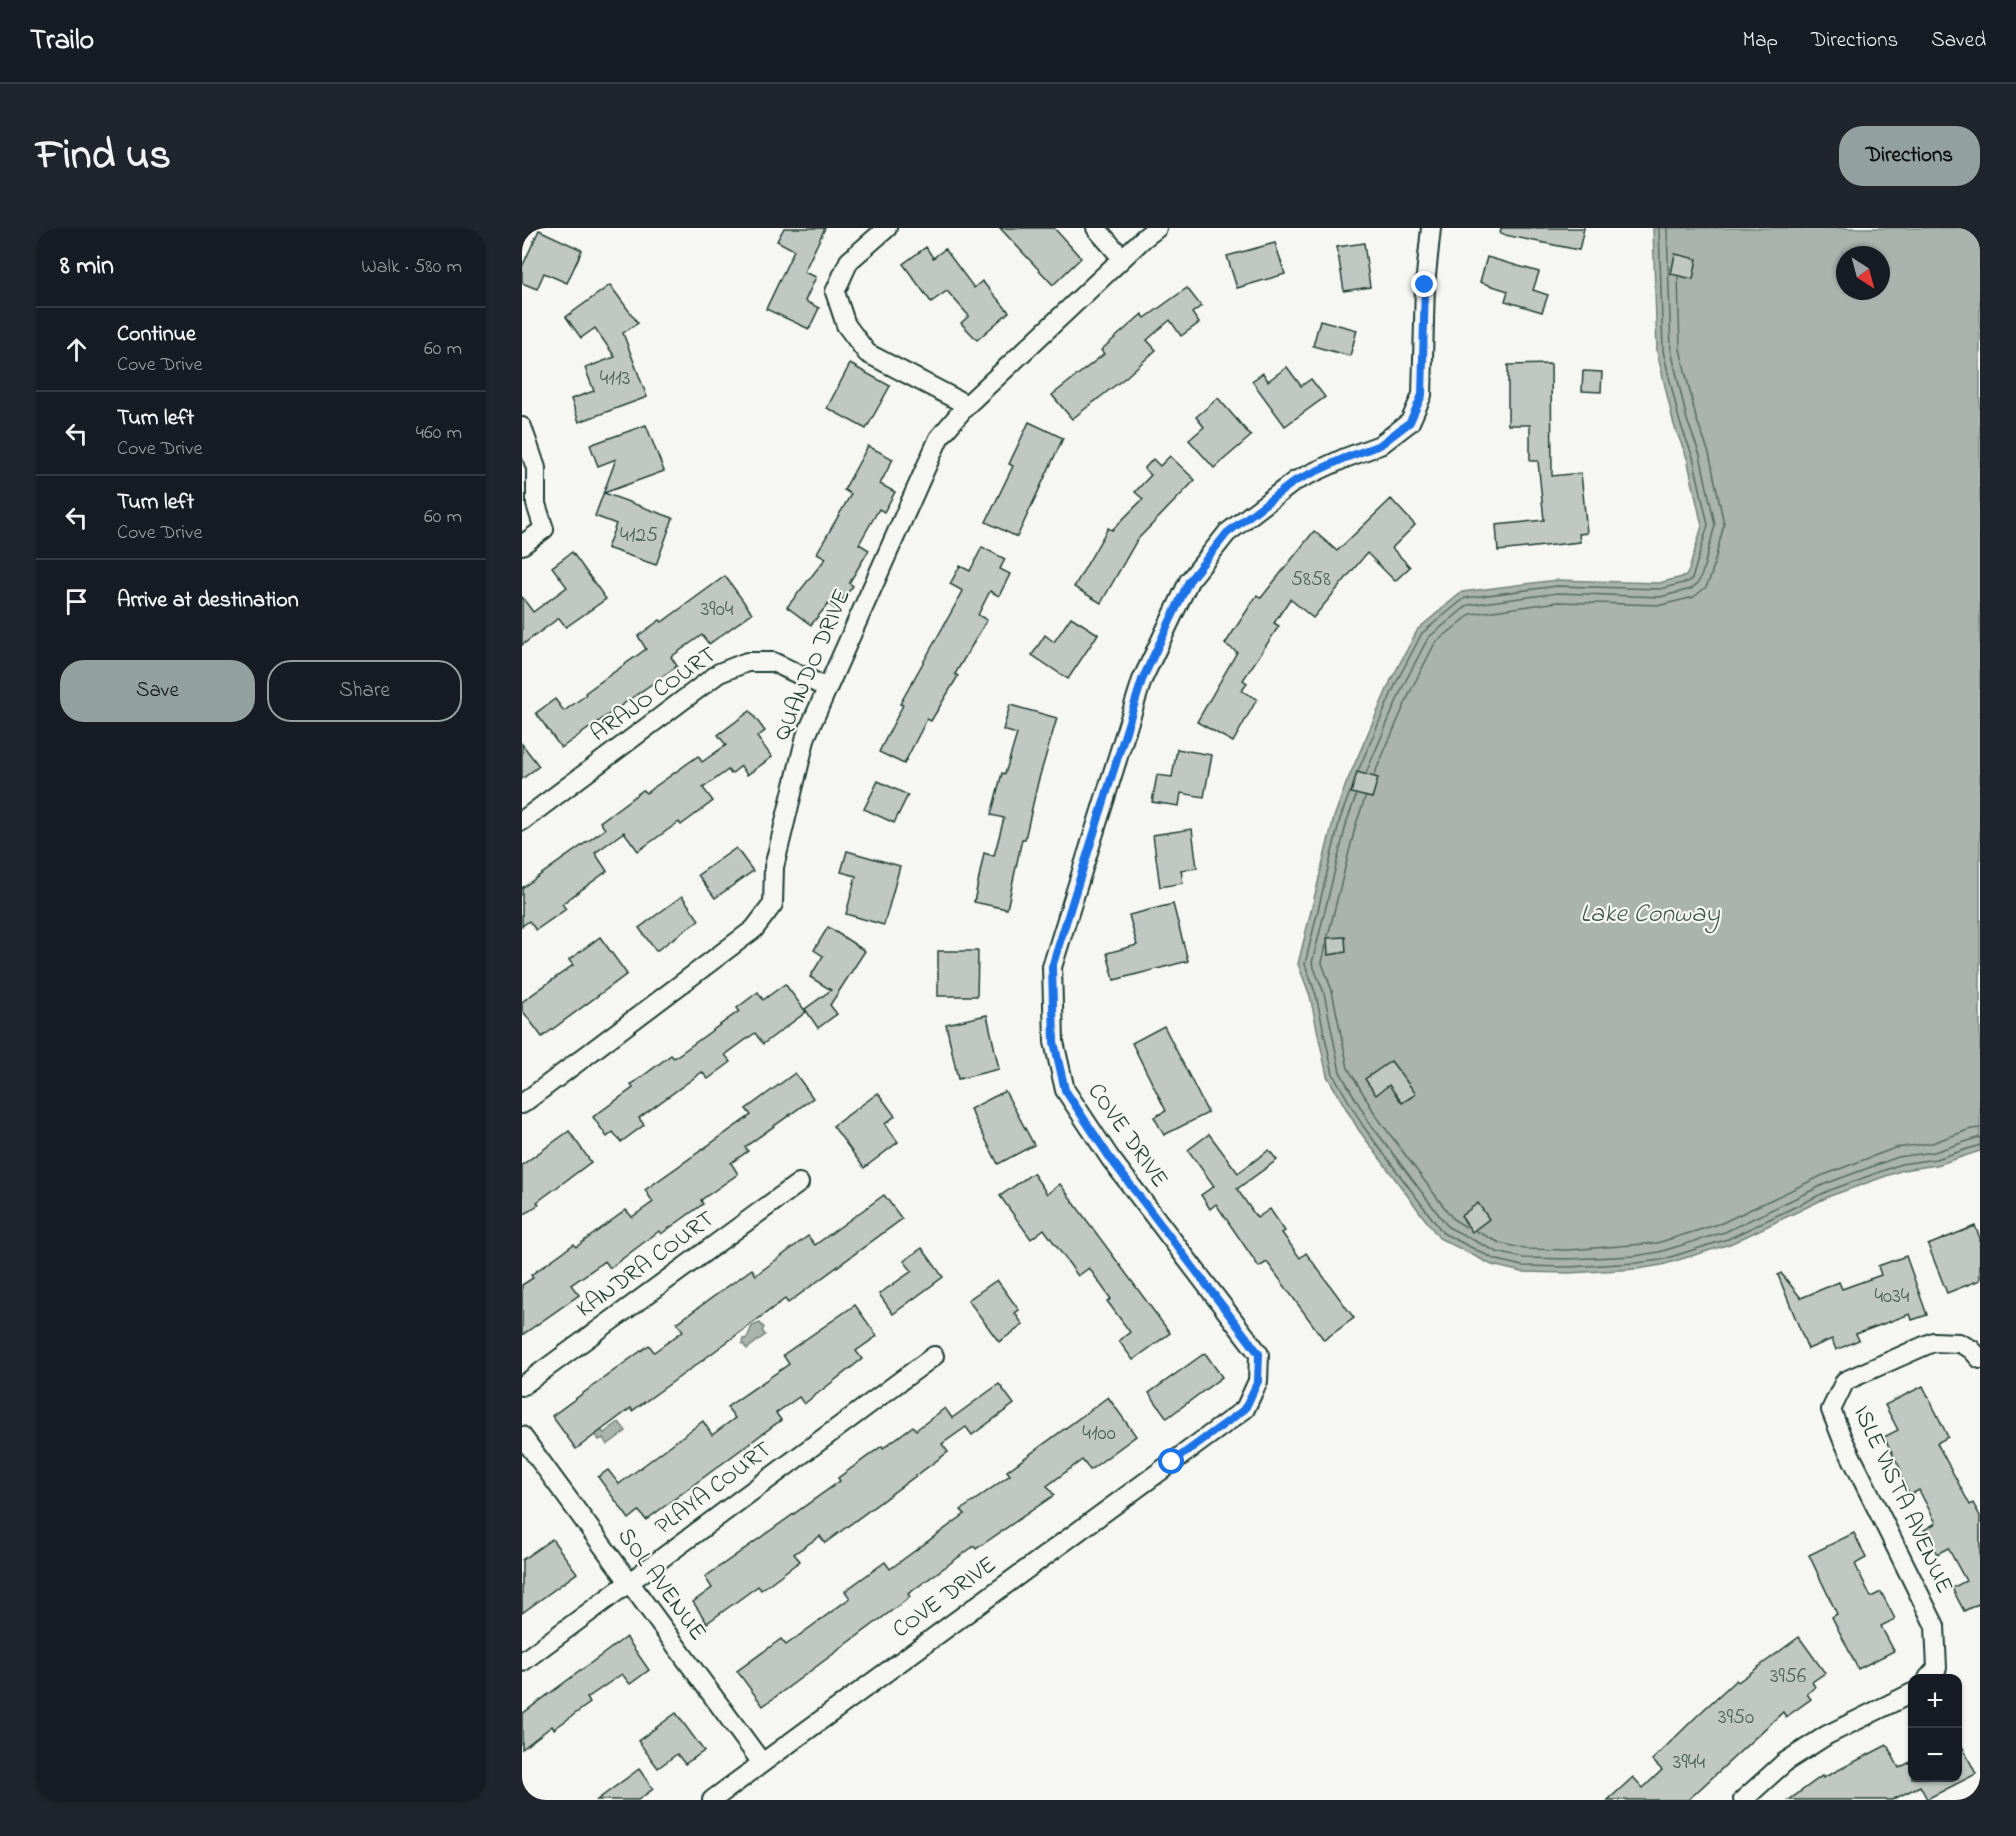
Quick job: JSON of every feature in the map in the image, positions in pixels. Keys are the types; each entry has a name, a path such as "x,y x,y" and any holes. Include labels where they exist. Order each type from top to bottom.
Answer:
{"street":[{"path":"887,228 849,261 835,292 846,325 867,353 967,405"},
{"path":"1096,228 1122,258"},
{"name":"QUANDO DRIVE","path":"522,1104 754,929 772,904 774,867 806,736 939,438 967,405 1143,238 1157,228"},
{"name":"COVE DRIVE","path":"712,1800 1245,1409 1258,1381 1259,1354 1110,1158 1065,1090 1054,1042 1052,967 1142,680 1189,581 1227,533 1295,481 1380,445 1410,422 1422,395 1425,285 1431,228"},
{"path":"522,427 536,468 536,504 544,529 522,545"},
{"name":"ARAJO COURT","path":"522,821 718,673 747,663 773,662 826,688"},
{"name":"KANDRA COURT","path":"522,1386 799,1183"},
{"name":"ISLE VISTA AVENUE","path":"1932,1674 1937,1668 1935,1626 1842,1438 1831,1410 1845,1381 1933,1342 1959,1342 1971,1349 1980,1359"},
{"name":"PLAYA COURT","path":"522,1662 934,1356"},
{"name":"SOL AVENUE","path":"522,1436 762,1763"},
{"path":"1743,1800 1785,1762 1827,1735 1908,1695"}],"water":[{"name":"Lake Conway","path":"1653,228 1980,228 1980,1151 1937,1165 1903,1170 1830,1196 1730,1244 1662,1265 1637,1269 1569,1273 1522,1272 1492,1265 1439,1238 1358,1129 1327,1076 1310,996 1298,964 1334,817 1391,680 1418,629 1462,592 1557,580 1659,583 1686,576 1702,526 1687,458 1674,425 1657,352"},
{"path":"760,1323 765,1335 747,1349 742,1343 743,1339 747,1338 752,1326"},
{"path":"619,1422 626,1431 607,1445 603,1438 599,1440 595,1434 601,1430 604,1433"}],"building":[{"path":"784,228 825,228 804,272 816,277 805,301 819,308 809,329 766,309 794,250 777,241"},
{"path":"1000,228 1054,228 1081,258 1053,285"},
{"path":"1501,228 1584,228 1579,250 1500,234"},
{"path":"539,230 582,250 567,283 544,273 537,289 522,283 522,267"},
{"path":"1275,243 1285,274 1237,288 1227,256"},
{"path":"1364,243 1370,287 1344,291 1337,247"},
{"path":"926,247 933,258 945,249 974,288 982,281 1009,312 977,340 961,323 969,316 947,291 931,302 903,264"},
{"path":"1675,254 1697,259 1693,279 1671,274"},
{"path":"1487,257 1539,272 1533,290 1548,295 1542,312 1505,301 1508,291 1480,282"},
{"path":"610,285 638,323 623,333 647,397 579,422 571,399 594,391 585,368 615,357 595,328 581,338 566,317"},
{"path":"1187,288 1201,306 1192,313 1199,323 1181,336 1170,320 1147,340 1156,350 1126,377 1072,419 1052,395 1104,354 1101,350 1142,314 1145,318"},
{"path":"1320,320 1357,330 1350,356 1313,346"},
{"path":"850,364 890,386 866,429 827,408"},
{"path":"1551,364 1552,476 1581,473 1587,533 1579,534 1580,542 1498,551 1496,525 1544,520 1538,461 1530,461 1530,425 1508,425 1508,365"},
{"path":"1287,367 1301,386 1311,379 1325,397 1285,426 1252,381 1263,373 1268,381"},
{"path":"1583,371 1602,372 1601,392 1582,391"},
{"path":"1218,398 1251,436 1214,468 1189,440 1204,427 1196,417"},
{"path":"1029,422 1063,438 1017,537 986,522 1013,466 1009,464"},
{"path":"646,425 664,471 604,493 673,518 656,565 607,548 616,524 595,516 616,459 598,466 590,445"},
{"path":"868,446 893,459 880,484 895,492 884,512 879,509 859,544 869,550 849,583 853,586 835,609 828,604 811,625 787,607 826,558 817,553 851,494 844,490"},
{"path":"1170,456 1195,480 1137,540 1101,603 1074,587 1108,528 1112,530 1143,499 1135,492 1151,475 1144,469 1153,459 1160,466"},
{"path":"1391,499 1415,525 1392,548 1410,567 1395,581 1367,553 1313,618 1290,599 1274,623 1279,626 1243,680 1247,683 1242,691 1257,699 1233,742 1197,722 1237,652 1225,644 1257,595 1261,598 1314,531 1337,551"},
{"path":"982,547 1005,559 1000,569 1010,574 999,596 990,591 978,615 987,620 955,674 958,676 931,721 927,719 904,764 879,752 903,705 900,704 963,591 950,584 960,566 970,571"},
{"path":"572,552 606,599 566,627 559,618 522,645 522,597 533,612 567,587 552,567"},
{"path":"725,576 752,613 709,644 702,635 671,657 677,666 561,748 536,713 555,699 564,711 646,649 638,636 660,620 662,622"},
{"path":"1071,617 1098,634 1068,679 1032,655 1045,635 1054,642"},
{"path":"1010,705 1057,718 1038,782 1025,839 1022,839 1007,909 974,902 984,853 994,856 1004,818 991,815 1002,773 1005,774 1017,734 1003,730"},
{"path":"750,711 765,731 757,737 772,757 747,775 741,766 731,774 728,770 703,788 713,801 681,825 679,822 638,851 624,832 595,853 607,871 562,904 566,909 536,930 529,921 522,926 522,888 605,829 600,822 643,790 646,793 698,756 702,762 726,745 718,735"},
{"path":"522,744 539,766 522,779"},
{"path":"1177,749 1212,755 1204,797 1181,793 1179,806 1152,802 1157,775 1172,777"},
{"path":"1357,772 1378,778 1372,798 1351,793"},
{"path":"878,781 908,795 894,823 864,809"},
{"path":"1192,829 1197,868 1181,870 1183,883 1160,887 1153,835"},
{"path":"736,848 753,871 715,898 698,875"},
{"path":"847,851 900,866 884,925 846,914 856,876 841,872"},
{"path":"682,896 699,920 656,951 639,928"},
{"path":"1173,904 1188,961 1114,980 1107,953 1137,945 1129,915"},
{"path":"828,927 865,951 830,1005 837,1014 818,1028 805,1009 831,990 810,977 823,956 814,950"},
{"path":"600,937 627,974 542,1037 522,1010 522,1002 573,965 569,960"},
{"path":"1345,937 1346,952 1328,955 1327,938"},
{"path":"938,951 978,951 977,996 938,996"},
{"path":"785,984 806,1012 763,1044 755,1033 725,1055 731,1062 708,1079 702,1072 639,1118 644,1125 621,1142 613,1132 607,1137 593,1117 633,1088 631,1085 671,1055 674,1058 739,1011 737,1008 758,992 763,1000"},
{"path":"987,1015 999,1069 958,1079 946,1024"},
{"path":"1164,1026 1208,1113 1164,1135 1154,1117 1166,1111 1132,1043"},
{"path":"1391,1061 1416,1094 1402,1103 1389,1085 1376,1095 1365,1079"},
{"path":"795,1073 813,1098 745,1147 748,1151 731,1163 738,1174 701,1200 703,1204 661,1234 659,1231 610,1268 605,1261 571,1285 579,1295 522,1335 522,1285 533,1278 531,1275 574,1244 576,1247 626,1210 632,1217 653,1202 645,1190 751,1115 746,1109"},
{"path":"1005,1091 1034,1145 998,1164 970,1109"},
{"path":"878,1093 895,1116 885,1124 898,1142 864,1168 833,1126"},
{"path":"569,1131 591,1162 522,1216 522,1165"},
{"path":"1209,1134 1238,1173 1269,1150 1277,1160 1237,1189 1257,1218 1270,1209 1285,1231 1282,1233 1300,1258 1306,1253 1354,1318 1324,1340 1267,1262 1259,1267 1216,1204 1210,1209 1201,1195 1214,1186 1188,1150"},
{"path":"1033,1173 1047,1194 1060,1184 1170,1333 1133,1360 1119,1341 1130,1332 1107,1301 1111,1299 1089,1268 1078,1276 1044,1229 1031,1239 1000,1196"},
{"path":"884,1195 902,1219 788,1303 785,1299 692,1368 632,1411 631,1408 576,1449 552,1416 649,1345 654,1352 683,1331 677,1323 752,1269 756,1275 808,1236 815,1245"},
{"path":"1478,1203 1489,1219 1472,1232 1461,1216"},
{"path":"1975,1226 1980,1238 1980,1280 1947,1293 1928,1245"},
{"path":"922,1248 943,1277 893,1314 879,1294 912,1271 904,1261"},
{"path":"1906,1256 1927,1315 1912,1320 1910,1314 1856,1334 1859,1340 1836,1350 1832,1339 1808,1349 1778,1275 1781,1273 1801,1298 1839,1282 1842,1289 1881,1275 1878,1266"},
{"path":"997,1280 1019,1310 1015,1313 1023,1325 999,1342 968,1300"},
{"path":"855,1305 877,1336 856,1351 862,1359 804,1404 799,1397 776,1413 781,1420 646,1520 639,1511 629,1519 598,1477 608,1470 619,1484 703,1421 712,1435 735,1418 727,1407 789,1364 783,1355"},
{"path":"1205,1353 1222,1377 1167,1418 1149,1393"},
{"path":"999,1384 1014,1404 972,1435 966,1427 942,1444 948,1452 825,1543 820,1536 794,1554 800,1561 761,1590 758,1586 707,1623 693,1602 712,1588 705,1577 840,1481 838,1478 882,1446 883,1448 913,1426 916,1430 945,1408 952,1418"},
{"path":"1923,1386 1948,1437 1937,1443 1970,1505 1973,1503 1980,1516 1980,1608 1978,1604 1964,1611 1952,1588 1966,1581 1948,1548 1937,1554 1924,1530 1936,1523 1919,1490 1910,1495 1898,1471 1901,1470 1884,1437 1898,1430 1885,1405"},
{"path":"1108,1397 1136,1436 1090,1470 1082,1460 1047,1486 1054,1495 976,1549 974,1546 908,1594 910,1597 763,1706 737,1671 781,1639 786,1645 850,1598 845,1591 885,1562 890,1569 965,1514 961,1510 1010,1475 1007,1471"},
{"path":"1854,1533 1866,1558 1855,1564 1871,1597 1881,1592 1895,1619 1881,1626 1894,1651 1858,1669 1832,1617 1837,1614 1809,1555"},
{"path":"552,1539 577,1573 522,1613 522,1560"},
{"path":"626,1637 649,1670 630,1684 622,1674 587,1698 590,1703 554,1729 552,1726 522,1749 522,1714"},
{"path":"1799,1637 1825,1673 1812,1682 1815,1687 1807,1694 1811,1699 1786,1717 1783,1712 1688,1800 1608,1800 1633,1777 1643,1788 1662,1770 1652,1760 1698,1715 1736,1680 1738,1682"},
{"path":"676,1713 704,1751 685,1764 677,1754 658,1768 638,1741"},
{"path":"1887,1745 1899,1768 1908,1763 1908,1782 1960,1782 1927,1799 1920,1786 1892,1800 1789,1800 1822,1776 1823,1778"},
{"path":"1962,1746 1976,1774 1962,1781"},
{"path":"639,1769 653,1789 638,1800 597,1800"}],"route":[{"path":"1172,1462 1245,1409 1258,1381 1259,1354 1110,1158 1065,1090 1054,1042 1052,967 1142,680 1189,581 1227,533 1295,481 1380,445 1410,422 1422,395 1425,285"}]}
